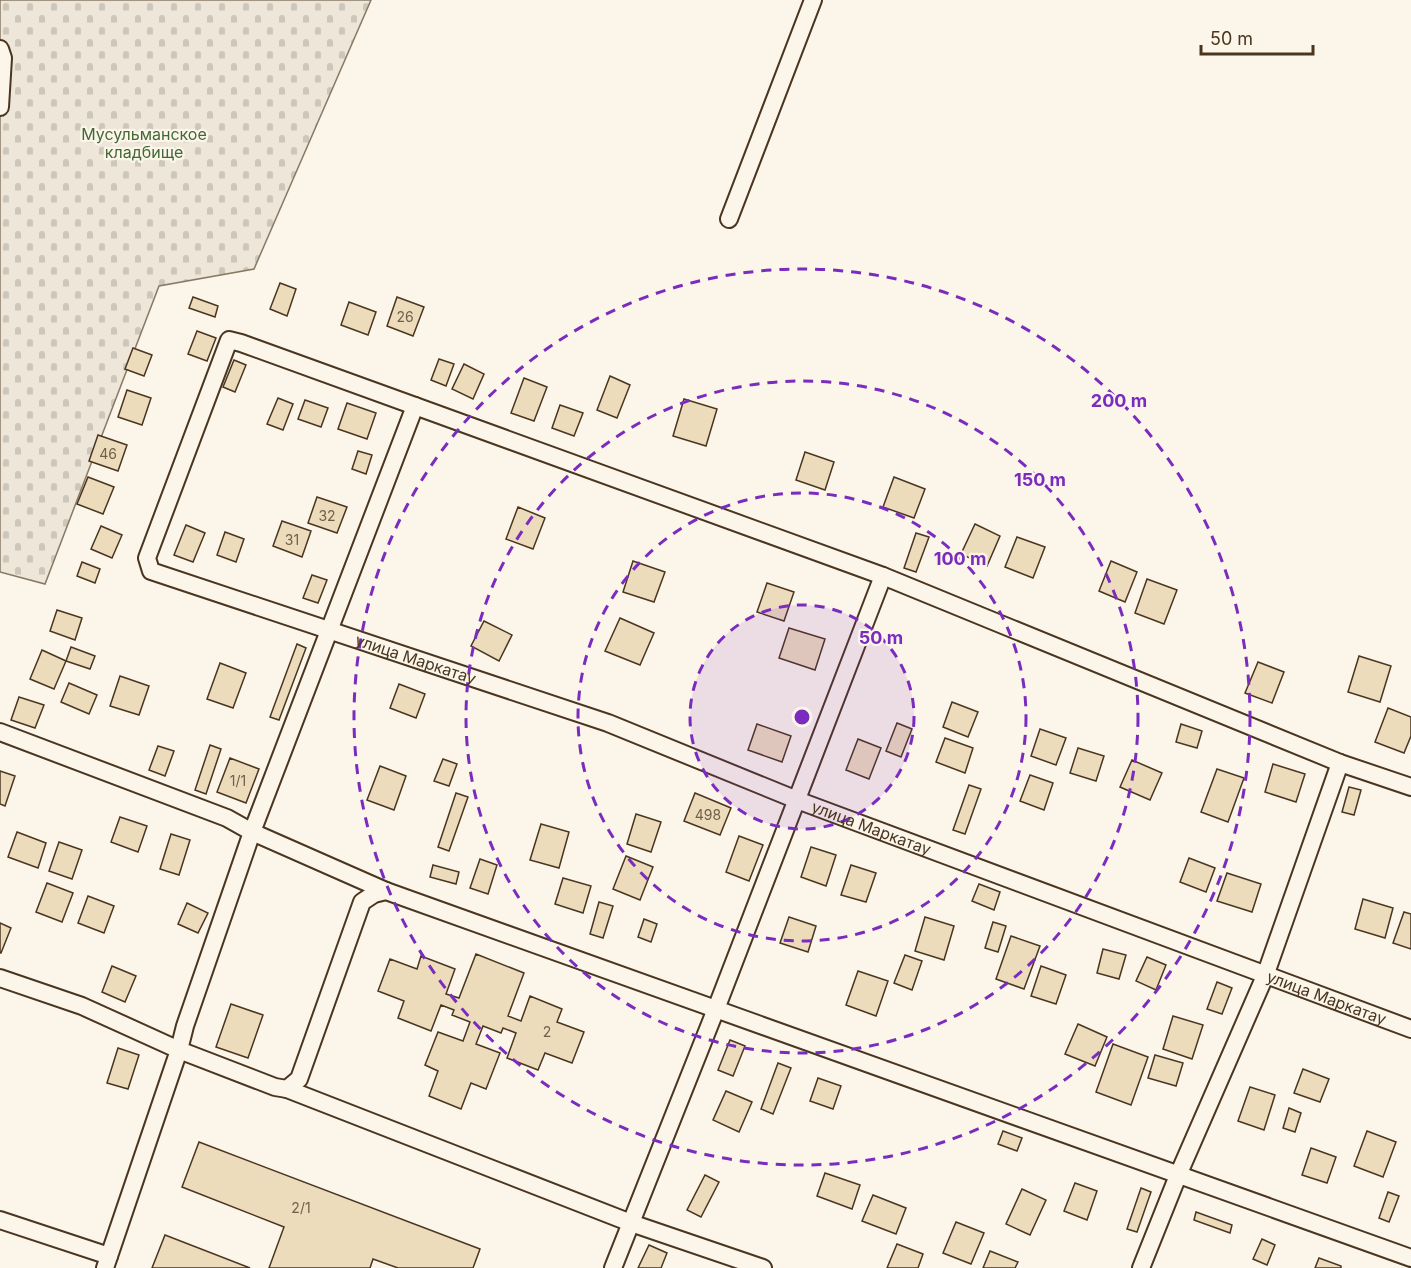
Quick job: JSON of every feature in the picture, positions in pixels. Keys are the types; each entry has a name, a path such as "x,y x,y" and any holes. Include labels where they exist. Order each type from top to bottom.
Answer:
{"street":[{"path":"729,219 813,0"},
{"path":"0,49 3,58 0,107"},
{"name":"улица Маркатау","path":"415,406 229,340 147,558 151,572 608,723 797,800 1411,1029"},
{"path":"0,1220 107,1262 252,832 415,406 883,576 1340,763 1411,787"},
{"path":"613,1268 716,1009 883,576"},
{"path":"0,732 226,818 252,832 386,891 1051,1130 1179,1173 1411,1258"},
{"path":"1141,1268 1179,1173 1265,976 1340,763"},
{"path":"287,1089 299,1079 362,902 374,894 386,891"},
{"path":"0,978 82,1006 179,1050 275,1088 287,1089 631,1223 763,1268"}],"green space":[{"name":"Мусульманское кладбище","path":"0,0 371,0 254,269 159,286 45,584 0,572"}],"building":[{"path":"280,283 296,289 287,316 270,309"},
{"path":"193,297 218,306 215,317 189,308"},
{"path":"397,297 424,307 413,336 387,326"},
{"path":"349,302 376,312 368,335 341,325"},
{"path":"197,331 216,338 207,361 188,354"},
{"path":"133,348 152,355 144,376 125,369"},
{"path":"439,359 454,364 446,386 431,380"},
{"path":"234,360 246,365 235,392 223,387"},
{"path":"464,364 484,374 473,399 452,389"},
{"path":"610,376 630,385 617,418 597,410"},
{"path":"524,378 547,387 534,421 511,413"},
{"path":"127,390 151,398 142,425 118,417"},
{"path":"278,398 293,404 283,430 267,424"},
{"path":"684,399 717,409 706,446 673,436"},
{"path":"305,400 328,408 321,427 298,419"},
{"path":"347,403 376,413 367,439 338,429"},
{"path":"560,405 583,413 574,436 552,428"},
{"path":"98,435 127,445 118,471 89,461"},
{"path":"358,451 372,455 366,474 352,469"},
{"path":"805,452 834,462 825,490 796,480"},
{"path":"88,477 114,487 103,514 77,504"},
{"path":"894,477 925,489 914,518 883,507"},
{"path":"317,497 347,507 337,533 308,523"},
{"path":"518,507 545,518 533,549 506,539"},
{"path":"282,521 311,531 302,557 273,546"},
{"path":"975,524 1000,536 987,566 961,554"},
{"path":"186,525 205,533 193,562 174,555"},
{"path":"101,526 122,535 112,558 91,549"},
{"path":"225,532 244,539 236,562 217,555"},
{"path":"916,533 929,537 916,572 904,568"},
{"path":"1017,537 1045,547 1033,578 1005,567"},
{"path":"633,561 665,572 654,602 623,592"},
{"path":"1111,561 1137,572 1125,602 1099,591"},
{"path":"82,562 100,569 95,583 77,576"},
{"path":"312,575 327,580 318,603 303,598"},
{"path":"1147,579 1177,590 1164,624 1135,613"},
{"path":"767,583 794,592 784,621 757,612"},
{"path":"57,610 82,618 75,640 50,631"},
{"path":"620,618 654,633 640,665 605,651"},
{"path":"484,621 512,635 499,661 471,646"},
{"path":"789,628 825,639 815,670 779,658"},
{"path":"297,644 306,648 279,720 270,717"},
{"path":"71,647 95,656 90,669 66,661"},
{"path":"42,650 66,661 54,689 30,679"},
{"path":"1359,656 1391,666 1380,702 1348,692"},
{"path":"1258,662 1284,672 1272,703 1245,693"},
{"path":"220,663 246,673 233,708 207,699"},
{"path":"120,676 149,686 139,715 110,706"},
{"path":"69,683 97,695 89,714 61,702"},
{"path":"399,684 425,694 416,718 390,708"},
{"path":"19,697 44,705 35,728 11,720"},
{"path":"952,702 978,712 968,737 943,727"},
{"path":"1388,708 1411,717 1411,736 1404,753 1375,742"},
{"path":"897,723 912,729 901,757 886,751"},
{"path":"757,724 791,736 782,762 748,750"},
{"path":"1181,724 1202,731 1197,748 1176,742"},
{"path":"1040,729 1066,738 1056,765 1031,756"},
{"path":"945,738 973,748 965,773 936,762"},
{"path":"858,739 881,748 869,779 846,770"},
{"path":"210,745 221,749 206,794 195,790"},
{"path":"158,746 174,751 165,776 149,770"},
{"path":"1078,748 1104,756 1096,781 1070,773"},
{"path":"230,758 259,769 246,803 217,792"},
{"path":"443,759 457,764 449,786 434,781"},
{"path":"1132,760 1162,773 1150,800 1120,787"},
{"path":"1273,764 1305,774 1296,802 1265,792"},
{"path":"380,766 406,776 394,810 367,800"},
{"path":"1217,769 1244,778 1228,822 1201,812"},
{"path":"0,771 15,776 5,806 0,804"},
{"path":"1030,775 1053,783 1044,810 1020,801"},
{"path":"969,785 981,789 965,834 953,830"},
{"path":"1349,787 1361,790 1354,815 1342,812"},
{"path":"456,793 468,797 449,851 438,847"},
{"path":"695,793 731,808 720,835 684,821"},
{"path":"636,814 661,822 651,852 627,844"},
{"path":"120,817 147,826 138,852 111,842"},
{"path":"541,824 569,832 559,868 530,860"},
{"path":"17,832 46,843 38,868 8,857"},
{"path":"171,834 190,840 179,875 160,869"},
{"path":"739,836 763,845 749,881 726,872"},
{"path":"59,842 82,850 72,879 49,871"},
{"path":"811,847 836,855 826,886 801,877"},
{"path":"626,856 653,867 640,900 613,889"},
{"path":"1189,858 1215,868 1206,892 1180,882"},
{"path":"480,859 497,865 488,894 470,888"},
{"path":"433,865 459,872 456,884 430,877"},
{"path":"851,865 876,873 866,902 841,895"},
{"path":"1227,873 1261,884 1252,912 1217,901"},
{"path":"563,878 591,886 583,913 555,904"},
{"path":"47,883 73,893 62,922 36,912"},
{"path":"979,884 1000,892 994,910 972,901"},
{"path":"88,896 114,906 104,933 78,923"},
{"path":"1363,899 1393,908 1385,938 1355,929"},
{"path":"599,902 613,906 603,938 590,934"},
{"path":"187,903 208,913 198,933 178,924"},
{"path":"1404,912 1411,914 1411,949 1393,943"},
{"path":"789,917 816,926 808,952 780,943"},
{"path":"925,917 954,926 944,960 915,951"},
{"path":"644,919 657,924 651,942 638,937"},
{"path":"993,922 1006,926 998,952 985,948"},
{"path":"0,923 11,928 1,953 0,953"},
{"path":"1011,936 1040,946 1024,989 996,979"},
{"path":"1103,949 1126,955 1119,979 1097,973"},
{"path":"476,954 524,973 508,1016 521,1021 530,996 562,1009 557,1022 584,1032 572,1063 545,1053 538,1070 507,1058 516,1033 503,1028 501,1033 483,1026 476,1044 500,1053 486,1089 471,1083 461,1109 429,1096 438,1071 425,1065 438,1032 463,1041 470,1022 452,1015 454,1010 441,1005 431,1031 398,1018 404,1001 378,991 390,959 417,969 421,956 455,969 446,994 459,998"},
{"path":"905,955 922,961 912,990 894,983"},
{"path":"1147,957 1166,965 1156,990 1136,981"},
{"path":"112,966 136,976 125,1002 102,992"},
{"path":"1041,966 1066,975 1056,1004 1031,996"},
{"path":"858,971 888,981 876,1016 846,1005"},
{"path":"1217,982 1232,988 1222,1014 1207,1009"},
{"path":"231,1004 263,1015 248,1058 216,1047"},
{"path":"1173,1016 1203,1025 1192,1059 1163,1049"},
{"path":"1078,1024 1107,1037 1095,1066 1065,1054"},
{"path":"730,1040 745,1046 733,1076 718,1070"},
{"path":"1113,1044 1148,1057 1131,1105 1096,1092"},
{"path":"118,1048 139,1055 128,1089 107,1083"},
{"path":"1155,1055 1183,1063 1176,1086 1148,1078"},
{"path":"778,1063 791,1068 773,1114 761,1109"},
{"path":"1303,1069 1329,1079 1320,1102 1294,1093"},
{"path":"818,1078 841,1086 833,1109 810,1101"},
{"path":"1250,1087 1275,1095 1264,1130 1238,1121"},
{"path":"726,1091 752,1102 739,1132 713,1120"},
{"path":"1289,1108 1301,1113 1295,1132 1283,1128"},
{"path":"1003,1131 1022,1138 1017,1151 998,1144"},
{"path":"1367,1131 1396,1142 1383,1177 1354,1166"},
{"path":"199,1142 480,1249 473,1268 398,1268 373,1259 370,1268 269,1268 284,1227 182,1187"},
{"path":"1311,1148 1336,1157 1327,1183 1302,1175"},
{"path":"825,1173 860,1185 852,1209 817,1196"},
{"path":"705,1175 719,1182 701,1217 687,1210"},
{"path":"1075,1183 1097,1191 1087,1220 1064,1211"},
{"path":"1141,1188 1151,1192 1137,1232 1127,1229"},
{"path":"1022,1189 1046,1200 1030,1235 1006,1224"},
{"path":"1388,1192 1399,1196 1389,1222 1379,1218"},
{"path":"873,1195 906,1208 896,1234 862,1221"},
{"path":"1196,1212 1232,1225 1230,1233 1194,1220"},
{"path":"956,1222 984,1233 971,1264 943,1253"},
{"path":"165,1235 250,1268 152,1268"},
{"path":"1262,1239 1275,1245 1267,1265 1253,1259"},
{"path":"897,1244 923,1254 918,1268 887,1268"},
{"path":"649,1245 667,1253 661,1268 638,1268"},
{"path":"990,1251 1018,1262 1015,1268 983,1268"},
{"path":"1319,1258 1341,1266 1341,1268 1315,1268"}]}
